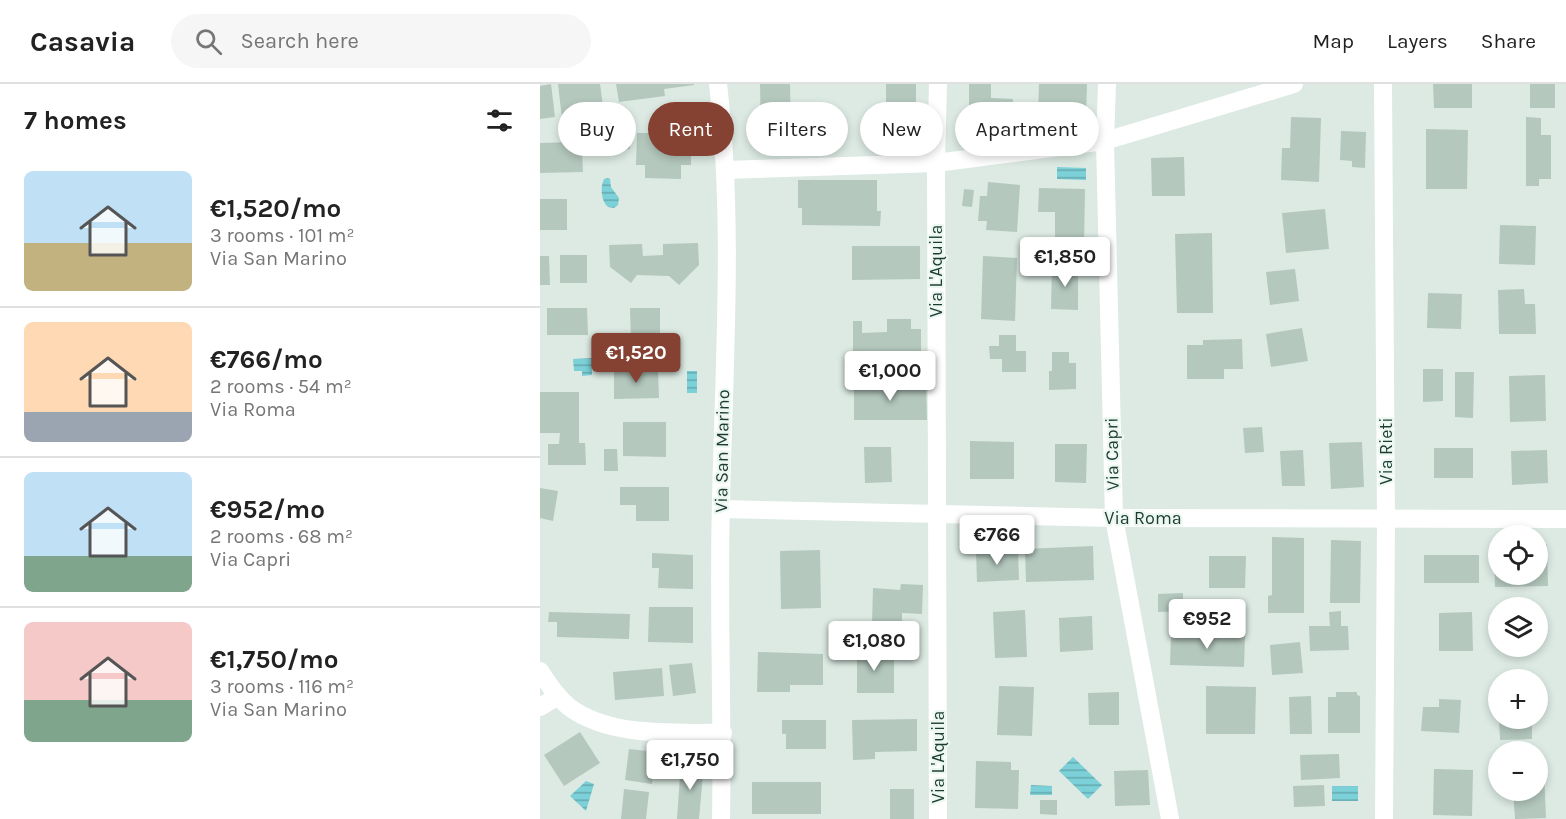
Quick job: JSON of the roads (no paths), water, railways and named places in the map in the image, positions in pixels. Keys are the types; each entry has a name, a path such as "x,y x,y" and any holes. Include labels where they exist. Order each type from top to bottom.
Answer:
{"street":[{"name":"Via San Marino","path":"718,84 727,207 720,509 723,734 721,819"},
{"name":"Via L'Aquila","path":"938,84 936,164 938,819"},
{"name":"Via Capri","path":"1107,84 1105,141 1114,518 1170,819"},
{"path":"726,170 936,164 1105,141 1294,84"},
{"name":"Via Rieti","path":"1383,84 1386,519 1384,819"},
{"name":"Via Roma","path":"720,509 1114,518 1566,519"},
{"path":"540,671 558,696 579,713 611,725 643,731 723,734"},
{"path":"540,707 558,696"}],"water":[{"path":"1057,167 1086,168 1086,180 1057,179"},
{"path":"608,178 619,198 618,205 614,208 608,207 603,198 603,182"},
{"path":"592,358 592,375 582,376 582,371 574,371 573,359"},
{"path":"687,371 697,371 697,393 687,393"},
{"path":"1073,757 1102,785 1088,799 1059,771"},
{"path":"586,781 594,784 586,811 570,796"},
{"path":"1031,785 1052,786 1052,795 1030,795"},
{"path":"1332,786 1358,786 1358,801 1332,801"}]}
